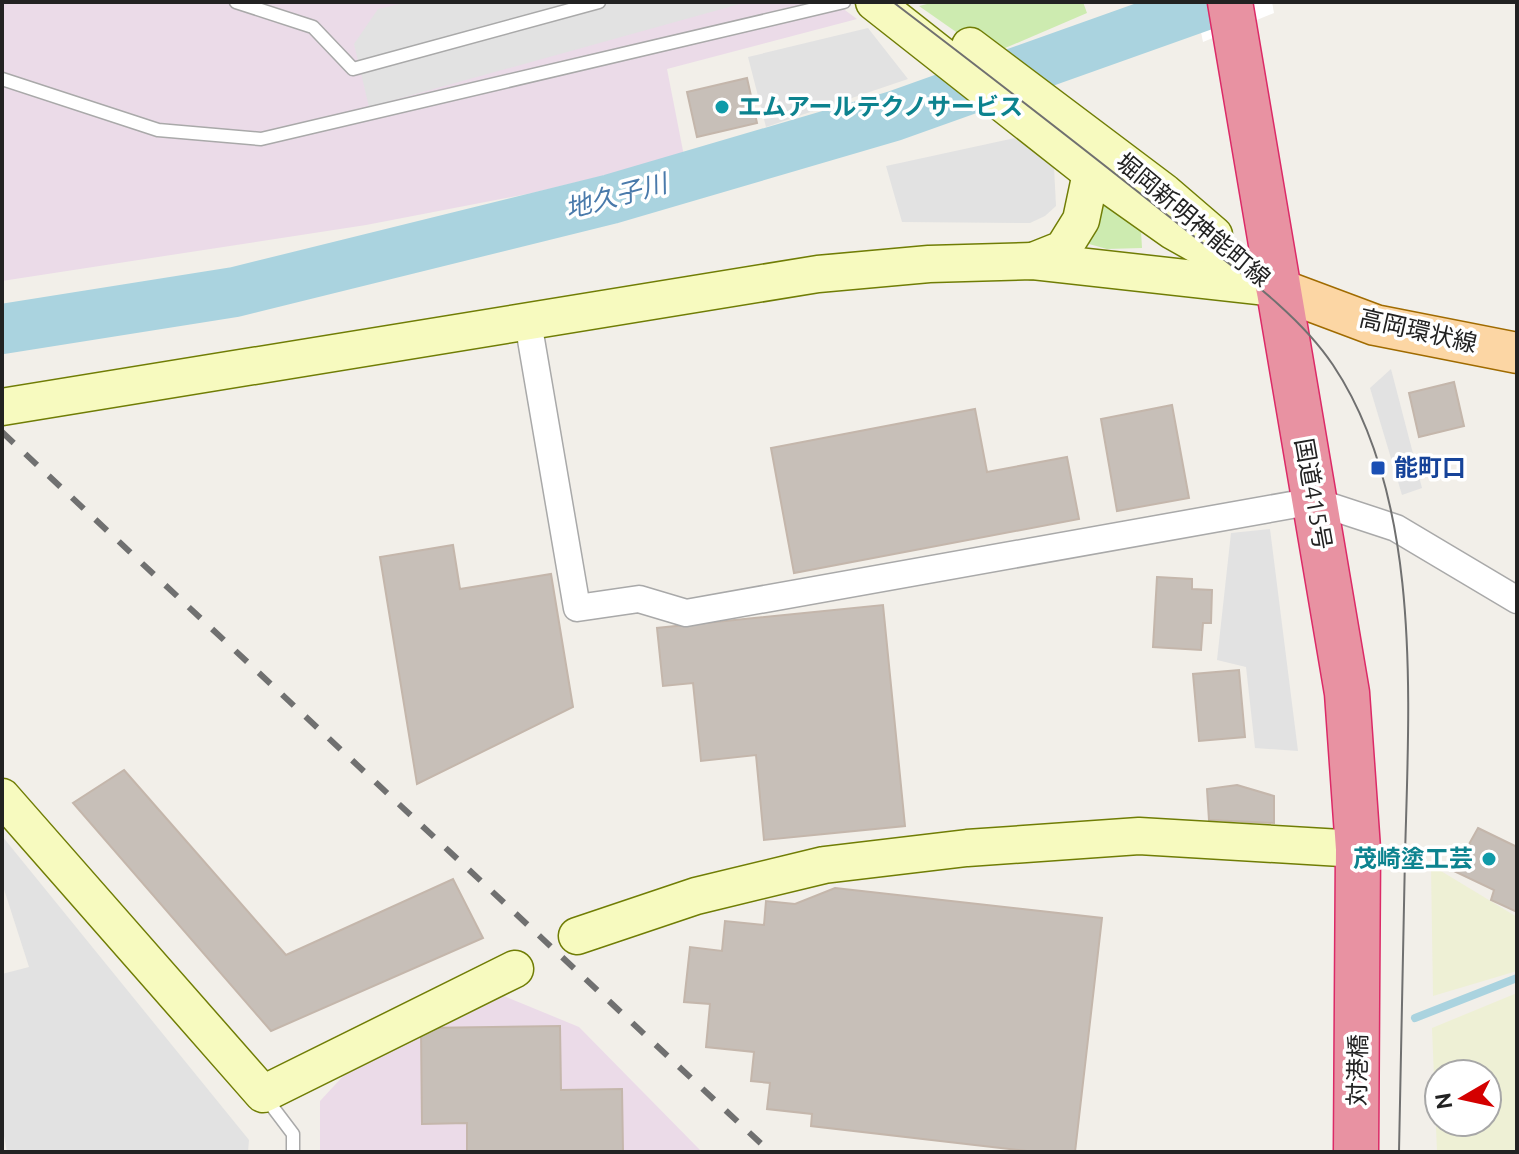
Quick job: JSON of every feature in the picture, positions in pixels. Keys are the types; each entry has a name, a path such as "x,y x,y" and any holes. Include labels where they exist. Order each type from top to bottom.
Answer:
{"highway":[{"name":"国道415号","path":"1232,15 1347,693 1358,849 1359,989"},
{"name":"対港橋","path":"1356,1152 1359,989"}],"main road":[{"name":"高岡環状線","path":"1276,288 1375,325 1517,353"}],"street":[{"name":"堀岡新明神能町線","path":"874,2 972,63 1030,108 1164,192 1276,288"},
{"name":"堀岡新明神能町線","path":"911,2 972,63"},
{"name":"堀岡新明神能町線","path":"1030,108 1091,173 1173,231 1276,288"},
{"path":"1033,261 1063,249 1081,220 1091,173"},
{"path":"2,407 818,274 929,264 1033,261 1276,288"},
{"path":"528,322 577,608 639,599 686,613 1314,501 1396,528 1517,600"},
{"path":"2,797 263,1094 515,969"},
{"path":"577,936 696,896 824,865 967,848 1139,836 1358,849"}],"lane":[{"path":"236,2 313,27 353,69 599,2"},
{"path":"2,79 158,130 261,139 844,2"},
{"path":"263,1094 293,1134 293,1152"}],"shaded area":[{"path":"2,2 834,2 857,19 667,69 684,156 532,193 366,225 2,281"},
{"path":"408,2 747,2 369,107 354,44 378,9"},
{"path":"868,28 908,79 766,127 748,57"},
{"path":"1015,138 1054,167 1056,206 1045,216 1030,223 902,222 886,166"},
{"path":"1391,369 1422,488 1402,495 1370,388"},
{"path":"1270,529 1298,751 1255,748 1246,667 1217,660 1231,533"},
{"path":"2,836 249,1140 248,1152 7,1152 2,1125 2,974 29,967 2,883"},
{"path":"504,996 579,1027 702,1152 320,1152 320,1101 346,1073"}],"green space":[{"path":"935,2 1083,2 1087,13 989,55 919,6"},
{"path":"1107,201 1132,217 1134,226 1141,231 1142,248 1107,249 1089,244 1092,220"},
{"path":"1431,865 1517,917 1517,971 1433,996"},
{"path":"1517,993 1517,1152 1437,1152 1436,1138 1503,1138 1503,1058 1433,1058 1432,1028"}],"pier":[{"path":"1195,2 1272,2 1274,13 1203,42"}],"building":[{"name":"エムアールテクノサービス","path":"747,78 757,123 697,137 687,92"},
{"path":"1454,382 1464,426 1419,437 1409,393"},
{"path":"1172,405 1189,498 1117,511 1101,419"},
{"path":"975,409 987,472 1067,457 1079,519 794,573 771,448"},
{"path":"453,545 460,589 551,574 573,707 417,784 380,557"},
{"path":"1157,577 1192,579 1192,589 1212,590 1211,623 1203,623 1201,650 1153,647"},
{"path":"883,605 905,826 764,840 756,755 701,761 693,683 663,686 657,628"},
{"path":"1239,670 1245,737 1199,741 1193,674"},
{"path":"124,770 286,955 453,879 483,938 271,1031 73,803"},
{"path":"1237,785 1274,796 1274,823 1209,820 1207,789"},
{"name":"茂崎塗工芸","path":"1478,828 1517,847 1517,912 1491,900 1494,890 1454,871"},
{"path":"835,888 1102,918 1075,1152 1036,1152 811,1126 812,1114 767,1109 770,1083 751,1081 754,1052 706,1047 710,1004 684,1002 690,947 722,951 725,921 764,925 766,901 795,904"},
{"path":"560,1026 561,1090 622,1089 623,1152 467,1152 467,1123 422,1124 421,1028"}],"waterway":[{"name":"地久子川","path":"2,329 235,292 611,199 894,116 1214,2"},
{"path":"1415,1018 1517,978"}],"tram line":[{"path":"893,2 1110,169 1283,308 1333,365 1362,418 1383,477 1396,539 1408,668 1399,1152"}],"railway":[{"path":"2,432 770,1152"}],"place":[{"name":"エムアールテクノサービス","path":"722,107"},
{"name":"能町口","path":"1378,468"},
{"name":"茂崎塗工芸","path":"1489,859"}]}
